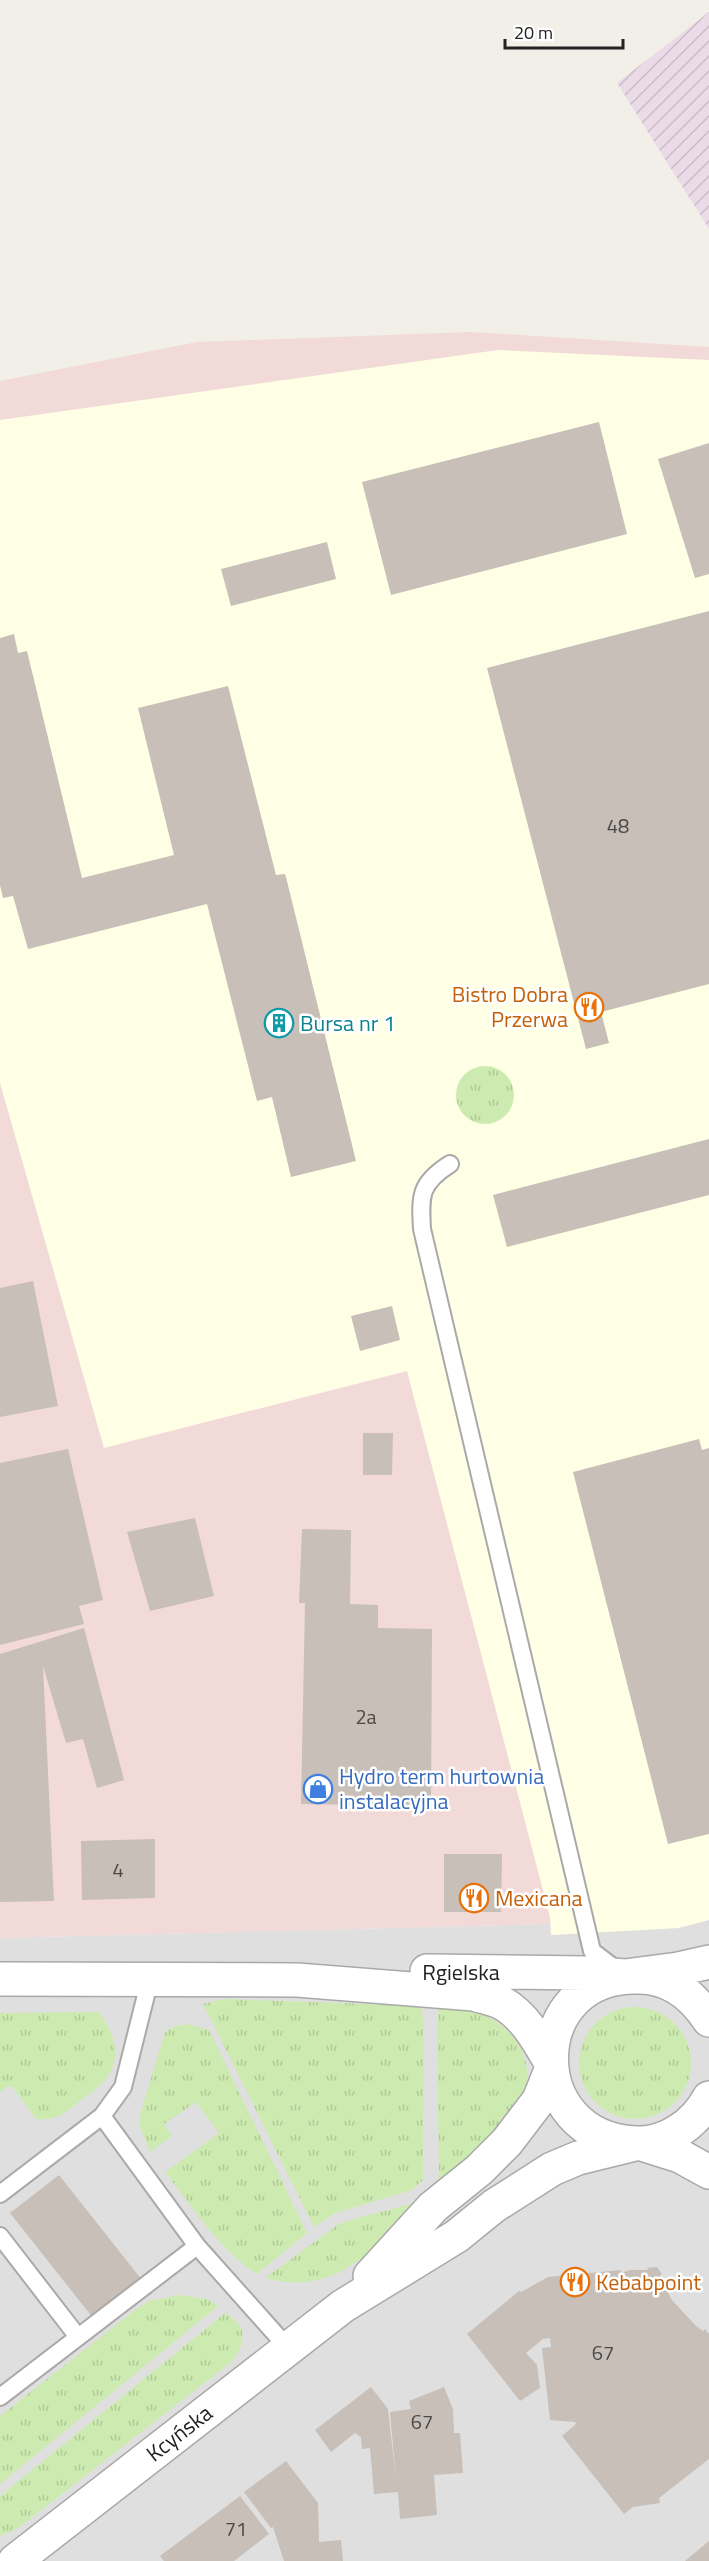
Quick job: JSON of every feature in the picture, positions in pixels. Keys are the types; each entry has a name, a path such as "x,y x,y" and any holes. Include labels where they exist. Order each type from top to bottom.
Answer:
{"street":[{"path":"625,1976 678,1969 709,1962"},
{"name":"Rgielska","path":"297,1980 442,1970 625,1976"},
{"path":"625,1976 653,1977 671,1983 686,1992 700,2005 709,2020"},
{"name":"Kcyńska","path":"343,2306 433,2207 479,2170 507,2142 539,2100 550,2065 552,2042 558,2023 568,2007 598,1983 625,1976"},
{"name":"Rgielska","path":"0,1979 297,1980 474,1994 502,2003 520,2017 536,2037 550,2065 556,2090 566,2108 580,2124 598,2135 618,2142 639,2143"},
{"name":"Kcyńska","path":"15,2561 343,2306 457,2236 494,2205 552,2169 578,2158 658,2140 675,2133 691,2122 709,2098"},
{"path":"639,2143 680,2156 709,2172"}],"lane":[{"path":"450,1164 431,1177 423,1192 420,1208 422,1229 592,1951 625,1976"},
{"path":"0,2193 102,2116 123,2087 150,1979"},
{"path":"102,2116 197,2246 288,2348"},
{"path":"0,2236 78,2337"},
{"path":"0,2397 197,2246"}],"shaded area":[{"path":"709,12 709,229 617,83"},
{"path":"471,332 709,347 709,1914 702,1920 0,1938 0,381 197,342"},
{"path":"498,350 709,360 709,1920 679,1928 551,1935 550,1917 407,1371 104,1448 0,1083 0,420"},
{"path":"709,1914 709,2561 0,2561 0,1938 702,1920"}],"green space":[{"path":"485,1066 496,1068 509,1079 514,1095 512,1106 501,1119 485,1124 474,1122 461,1111 456,1095 458,1084 469,1071"},
{"path":"223,1999 421,2006 424,2024 423,2180 412,2190 335,2213 314,2227 203,2004"},
{"path":"635,2007 656,2011 675,2023 687,2042 691,2063 687,2084 675,2103 656,2115 635,2119 614,2115 595,2103 583,2084 579,2063 583,2042 595,2023 614,2011"},
{"path":"439,2008 472,2012 500,2024 516,2041 526,2063 526,2084 520,2103 508,2121 474,2154 439,2182 437,2025"},
{"path":"99,2012 109,2028 115,2053 111,2071 98,2088 61,2115 50,2119 36,2119 11,2085 0,2092 0,2013"},
{"path":"187,2024 209,2030 307,2233 257,2274 243,2264 219,2240 196,2214 165,2172 219,2133 196,2102 164,2124 172,2136 150,2152 140,2127 140,2115 165,2032 175,2026"},
{"path":"421,2201 370,2251 334,2275 314,2281 291,2282 265,2278 340,2223"},
{"path":"179,2295 207,2299 218,2306 0,2484 0,2416 135,2310 149,2301"},
{"path":"225,2313 233,2318 242,2330 242,2343 230,2363 17,2529 0,2536 0,2496"}],"building":[{"path":"599,422 627,534 391,595 362,482"},
{"path":"709,443 709,574 695,578 658,459"},
{"path":"327,542 336,579 231,606 221,569"},
{"path":"709,611 709,984 601,1012 609,1043 586,1049 487,668"},
{"path":"14,634 18,653 27,651 82,878 174,855 138,708 228,686 276,875 285,874 286,877 356,1161 291,1177 272,1097 257,1101 207,904 28,949 13,896 3,898 0,885 0,638"},
{"path":"709,1139 709,1195 507,1247 493,1195"},
{"path":"33,1281 58,1406 0,1417 0,1288"},
{"path":"392,1306 400,1340 360,1351 351,1316"},
{"path":"363,1433 393,1433 392,1475 363,1475"},
{"path":"699,1439 702,1450 709,1448 709,1834 668,1844 573,1472"},
{"path":"68,1449 103,1600 79,1606 84,1624 0,1645 0,1463"},
{"path":"195,1518 214,1596 150,1611 127,1532"},
{"path":"302,1529 351,1530 350,1604 378,1605 378,1628 432,1629 431,1806 301,1804 305,1603 299,1603"},
{"path":"84,1628 124,1780 97,1788 83,1739 66,1743 43,1666 54,1901 0,1902 0,1654"},
{"path":"155,1839 155,1898 82,1900 81,1841"},
{"path":"444,1854 502,1854 501,1912 444,1912"},
{"path":"59,2175 142,2280 93,2318 10,2213"},
{"path":"657,2267 672,2300 696,2326 703,2331 705,2329 709,2334 709,2459 659,2498 660,2503 633,2507 624,2514 562,2436 576,2424 575,2422 550,2420 542,2348 551,2347 550,2338 543,2339 526,2353 537,2365 540,2388 520,2401 467,2334 519,2291 548,2277 621,2270 621,2273"},
{"path":"371,2387 388,2409 396,2480 390,2412 411,2409 409,2401 444,2387 453,2409 454,2433 460,2433 463,2473 434,2475 437,2515 400,2519 398,2492 374,2494 370,2448 362,2449 361,2437 355,2433 331,2452 315,2430"},
{"path":"286,2461 318,2503 319,2542 341,2540 343,2561 284,2561 273,2527 281,2522 271,2528 244,2492"},
{"path":"240,2496 269,2534 234,2561 164,2561 160,2556"},
{"path":"709,2541 709,2561 685,2561"}],"place":[{"name":"Bistro Dobra Przerwa","path":"589,1007"},
{"name":"Bursa nr 1","path":"279,1023"},
{"name":"Hydro term hurtownia instalacyjna","path":"318,1789"},
{"name":"Mexicana","path":"474,1898"},
{"name":"Kebabpoint","path":"575,2282"}]}
